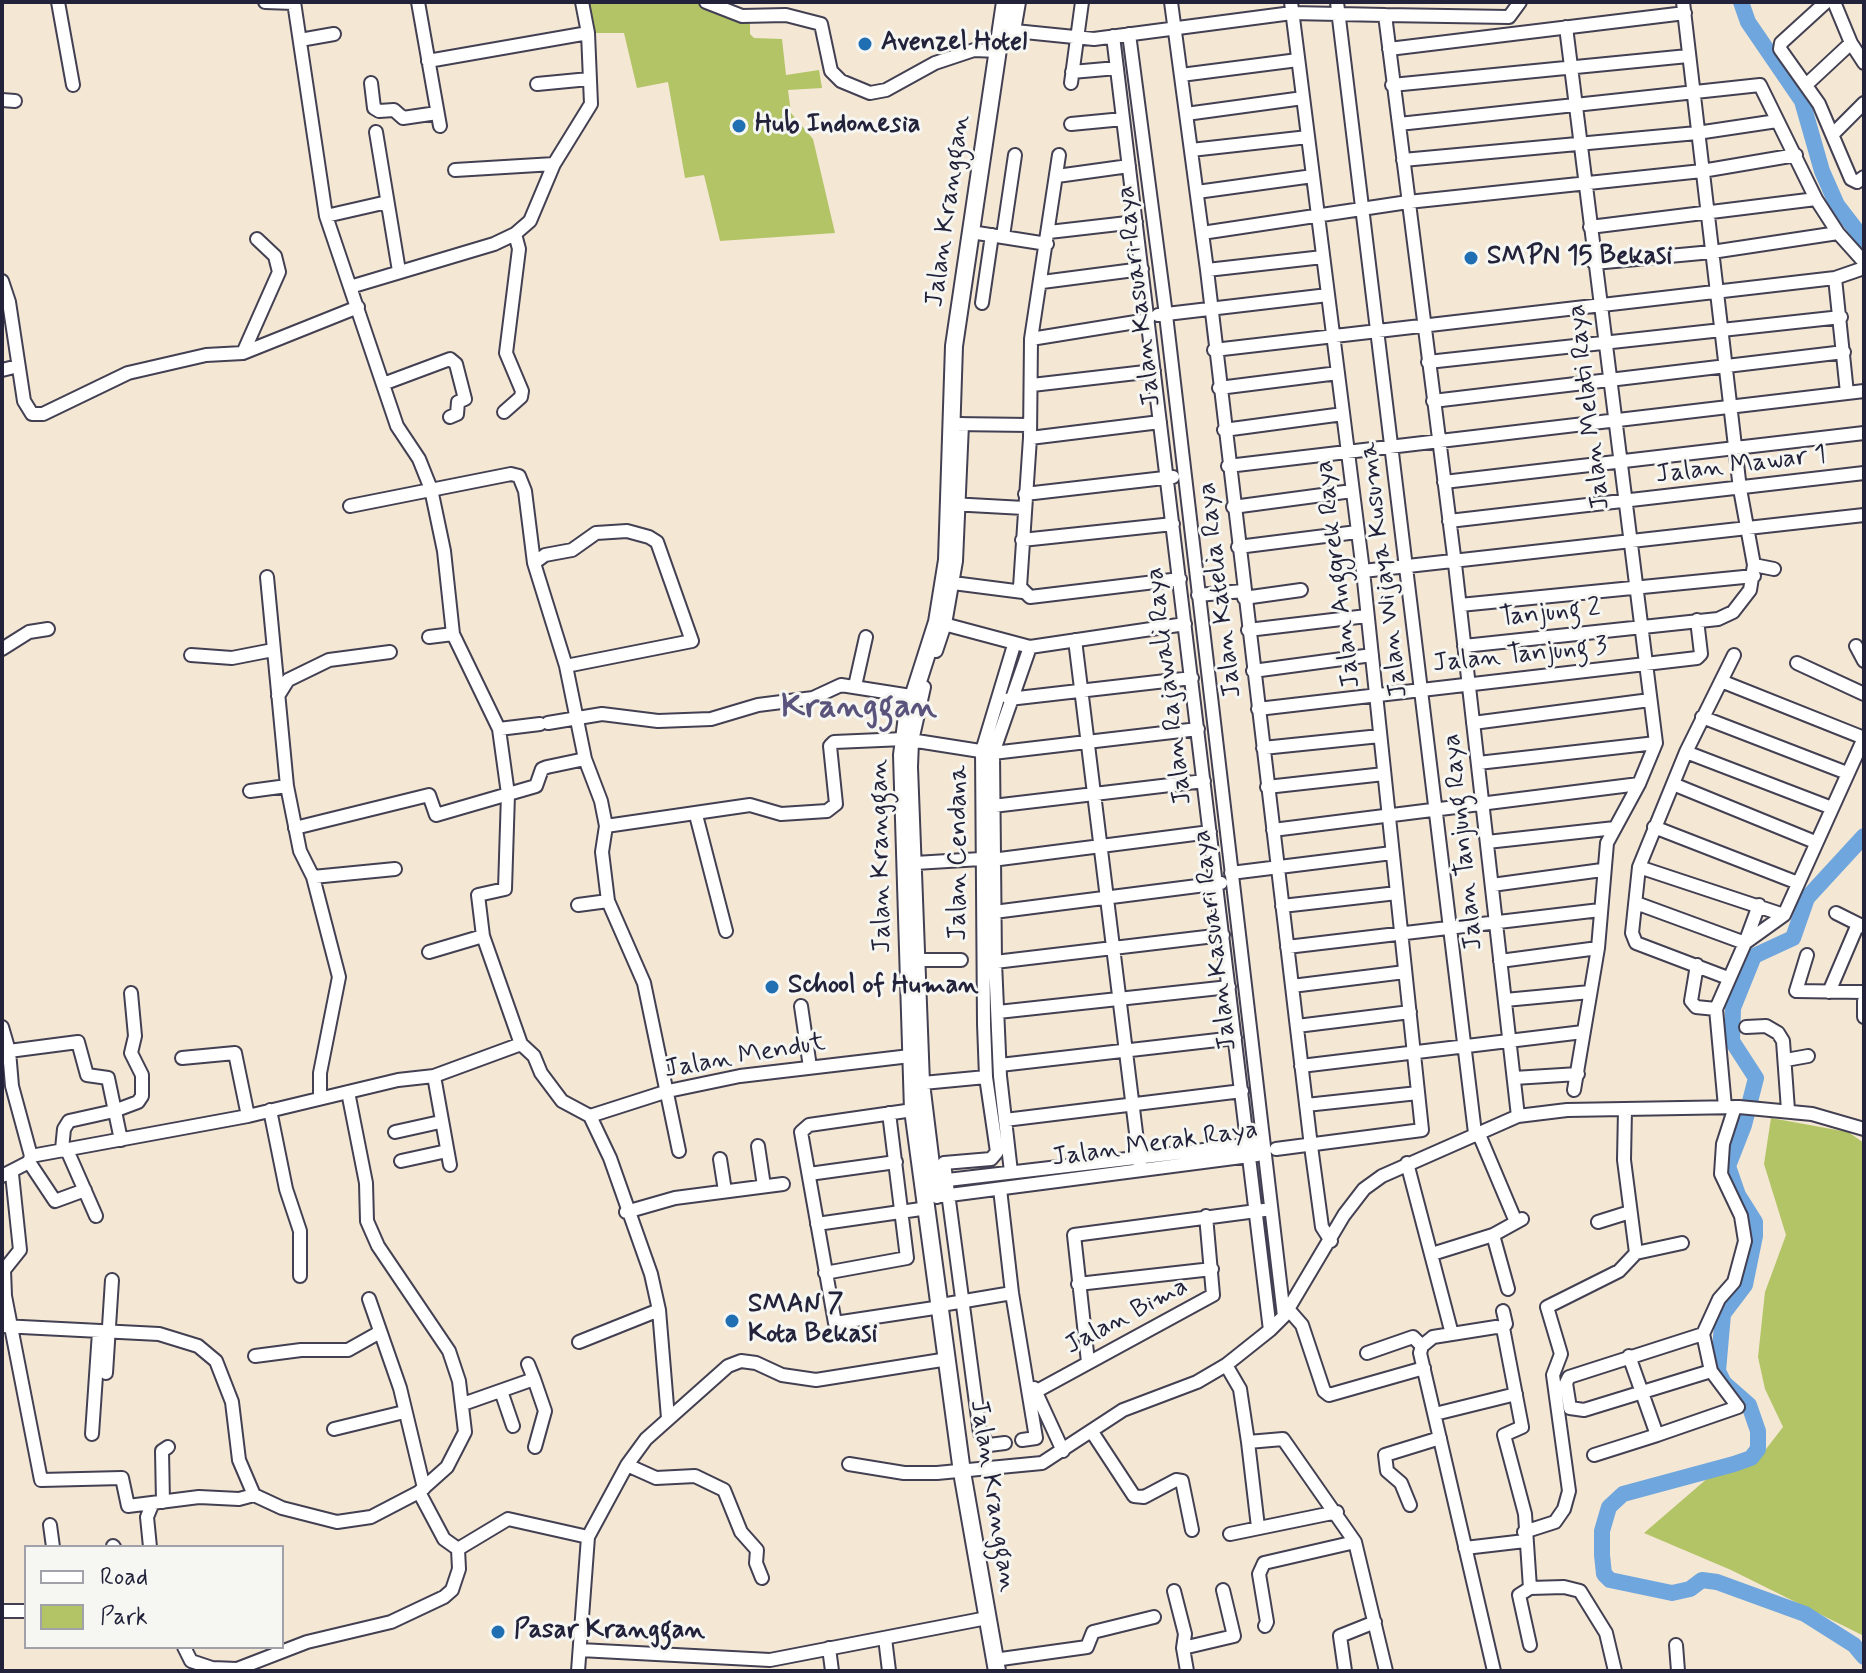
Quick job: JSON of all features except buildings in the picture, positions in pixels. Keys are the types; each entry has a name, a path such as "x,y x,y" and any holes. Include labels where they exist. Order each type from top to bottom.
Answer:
{"main road":[{"name":"Jalan Kranggan","path":"995,1666 962,1472 941,1306 935,1191 913,1110 910,1056 914,960 908,740 911,696 941,623 954,504 957,424 954,346 1003,38 1005,2"},
{"name":"Jalan Kranggan","path":"1003,38 1017,2"}],"street":[{"path":"58,2 73,85"},
{"path":"265,2 294,2 326,216 397,426 419,459 431,489 444,551 453,634 499,729 508,794 505,889 478,895 483,936 521,1044 534,1056 541,1073 562,1101 590,1116 610,1158 626,1212 651,1274 659,1310 668,1418"},
{"path":"371,83 374,108 379,111 394,110 403,118 438,119 418,2"},
{"path":"350,287 494,244 515,234 530,221 554,164 589,108 588,33 582,2"},
{"path":"706,2 742,16 786,15 821,24 831,71 841,81 870,93 886,90 935,63 1003,38 1076,39 1175,30 1292,8 1362,8 1385,15 1443,8 1509,17"},
{"path":"1082,2 1072,77 1117,68"},
{"name":"Jalan Katelia Raya","path":"1171,2 1207,270 1214,350 1311,1146 1322,1227 1331,1241"},
{"path":"1510,34 1509,17 1520,2"},
{"path":"1826,2 1780,44 1833,134 1851,179 1857,182 1864,177"},
{"path":"1834,2 1851,43 1864,63"},
{"name":"Jalan Wijaya Kusuma","path":"1338,7 1462,1045 1476,1132 1519,1221 1493,1235"},
{"name":"Jalan Anggrek Raya","path":"1292,8 1363,571 1422,1130"},
{"path":"1389,49 1566,27 1684,8 1740,489 1754,570"},
{"name":"Jalan Tanjung Raya","path":"1385,15 1460,605 1518,1116"},
{"name":"Jalan Melati Raya","path":"1566,27 1628,544 1656,743"},
{"path":"428,61 588,33"},
{"path":"300,40 334,34"},
{"name":"Jalan Kasuari Raya","path":"1129,34 1166,315 1231,877 1267,1149 1271,1210 1286,1313"},
{"name":"Jalan Rajawali Raya","path":"1113,36 1270,1330"},
{"path":"1806,85 1851,43"},
{"path":"1392,85 1688,56"},
{"path":"1181,75 1298,60"},
{"path":"537,84 589,79"},
{"path":"1214,350 1599,302 1835,278 1864,265 1816,199 1760,85 1399,124"},
{"path":"1186,114 1303,98"},
{"path":"1833,134 1864,103"},
{"path":"1071,124 1123,119"},
{"path":"1403,160 1697,133 1777,121"},
{"path":"376,132 399,271"},
{"path":"1191,150 1308,137"},
{"path":"982,303 1015,155"},
{"path":"1023,592 1022,540 1030,431 1031,339 1059,155"},
{"path":"1202,233 1318,218 1408,202 1702,171 1796,155"},
{"path":"455,170 554,164"},
{"path":"1057,176 1129,166"},
{"path":"1197,192 1313,176"},
{"path":"1590,227 1816,199"},
{"path":"326,216 383,203 388,207"},
{"path":"971,232 1048,238 1136,222"},
{"path":"1594,263 1712,252 1838,233"},
{"path":"504,412 521,397 522,391 506,353 519,249 515,234"},
{"path":"243,353 279,272 275,256 257,239"},
{"path":"1207,270 1323,257"},
{"path":"1042,282 1142,269"},
{"path":"1835,278 1847,393"},
{"path":"2,281 9,302 18,366 30,413 43,414 128,373 206,355 243,353 358,307"},
{"path":"1031,339 1166,315 1328,295"},
{"path":"1428,362 1841,317"},
{"path":"1433,401 1844,352"},
{"path":"383,384 450,359 456,364 465,399 458,402 457,414 450,417"},
{"path":"2,370 18,366"},
{"path":"1032,385 1154,371"},
{"path":"1219,388 1338,373"},
{"path":"1228,466 1731,410 1864,391"},
{"path":"1224,430 1343,414"},
{"path":"957,424 1030,431 1160,422"},
{"path":"1444,482 1864,433"},
{"name":"Jalan Mawar 1","path":"1449,521 1864,473"},
{"path":"350,506 511,474 519,476 525,491 534,563 566,666 585,759 601,801 606,826 602,852 608,901 644,983 679,1151"},
{"path":"1025,494 1183,475"},
{"path":"1233,507 1352,491"},
{"path":"1005,1443 989,1445 980,1433 960,1302 935,1191 914,960 915,863 908,740 953,583 954,504 1024,508"},
{"path":"1363,571 1455,564 1864,515"},
{"path":"1022,540 1173,524"},
{"path":"534,563 545,555 572,550 596,533 627,531 649,537 657,542 692,641 566,666"},
{"path":"1238,547 1357,532"},
{"path":"1460,605 1774,569"},
{"name":"Tanjung 2","path":"1464,646 1718,619 1733,612 1750,590 1754,570"},
{"path":"267,577 287,786 300,851 313,877 339,977 320,1073 320,1096"},
{"path":"953,583 1023,592 1030,597 1180,579"},
{"path":"1198,595 1301,590"},
{"path":"1248,630 1367,616"},
{"name":"Jalan Tanjung 3","path":"1258,709 1697,658 1701,654 1697,620"},
{"path":"941,623 1030,647 1185,624"},
{"path":"2,649 29,632 48,629"},
{"path":"429,637 453,634"},
{"path":"855,686 866,637"},
{"path":"1075,640 1140,1163"},
{"name":"Jalan Cendana","path":"935,1191 944,1163 991,1159 996,1154 986,1077 988,752 1014,645"},
{"path":"1856,646 1864,661"},
{"path":"1011,1172 1000,1065 994,912 987,860 993,806 988,752 1030,647"},
{"path":"191,655 232,658 273,650"},
{"path":"278,696 288,680 329,660 390,652"},
{"path":"1253,671 1372,655"},
{"path":"1728,978 1636,943 1632,933 1639,867 1686,752 1734,655"},
{"path":"1797,663 1864,694"},
{"path":"1009,699 1192,678"},
{"path":"1721,681 1864,738 1784,915 1745,943"},
{"path":"499,729 602,714 658,721 711,719 758,705 813,698 841,685 911,696"},
{"path":"1473,723 1650,700"},
{"path":"1702,717 1847,773"},
{"path":"606,826 750,805 781,814 833,808 836,804 831,744 908,740 988,752 1090,745 1198,729"},
{"path":"1263,748 1380,736"},
{"path":"1478,763 1656,743 1639,784 1607,843 1602,870 1598,948 1574,1090"},
{"path":"1686,752 1832,808"},
{"path":"295,828 429,795 436,815 536,786 542,769 585,759"},
{"path":"1267,787 1384,774"},
{"path":"993,806 1204,781"},
{"path":"1273,830 1639,784"},
{"path":"1673,784 1815,842"},
{"path":"250,791 287,786"},
{"path":"696,815 726,931"},
{"path":"1654,827 1798,883"},
{"path":"1487,842 1615,828"},
{"path":"915,863 987,860 1210,832"},
{"path":"994,912 1217,883 1277,865 1392,853"},
{"path":"1639,867 1784,915"},
{"path":"313,877 395,869"},
{"path":"1492,885 1602,870"},
{"path":"1282,906 1397,893"},
{"path":"578,905 608,901"},
{"path":"1636,903 1745,943"},
{"path":"1594,1455 1738,1407 1711,1371 1703,1334 1719,1299 1734,1282 1745,1241 1741,1216 1721,1174 1723,1144 1733,1107 1716,1009 1759,905"},
{"path":"1287,947 1600,910"},
{"path":"1829,992 1861,926 1836,913"},
{"path":"995,962 1223,935"},
{"path":"429,952 483,936"},
{"path":"1500,961 1598,948"},
{"path":"1807,955 1796,991 1864,992"},
{"path":"914,960 961,960"},
{"path":"1697,965 1691,1001 1696,1007 1716,1009"},
{"path":"1292,986 1405,972"},
{"path":"998,1012 1229,987"},
{"path":"1505,1000 1590,992"},
{"path":"96,1216 64,1150 64,1129 69,1121 114,1111 138,1102 142,1096 142,1075 131,1053 135,1036 131,993"},
{"path":"1864,1001 1864,1017"},
{"path":"801,1006 810,1067"},
{"path":"1297,1026 1410,1012"},
{"path":"1746,1027 1766,1026 1778,1033 1786,1060 1788,1110"},
{"path":"2,1027 9,1051 12,1086 30,1159 55,1201 85,1190"},
{"path":"1301,1066 1583,1032"},
{"path":"1000,1065 1235,1038"},
{"path":"9,1051 78,1042 87,1075 108,1078 121,1140"},
{"path":"348,1092 366,1183 367,1221 378,1246 449,1351 463,1404 465,1432 447,1467 422,1490 371,1517 337,1522 282,1508 254,1495 239,1499 199,1497 128,1506 122,1478 41,1480 6,1327 3,1275 7,1264 20,1250 21,1236 7,1175 30,1159 64,1150 248,1116 320,1096 398,1080 434,1076 521,1044"},
{"path":"182,1058 235,1053 248,1116"},
{"name":"Jalan Mendut","path":"590,1116 668,1091 810,1067 910,1056"},
{"path":"1786,1060 1808,1056"},
{"path":"1514,1078 1578,1074"},
{"path":"434,1076 450,1165"},
{"path":"923,1083 986,1077"},
{"path":"1005,1120 1242,1091"},
{"path":"1306,1105 1418,1093"},
{"path":"849,1464 904,1473 962,1472 1033,1465 1063,1451 1123,1410 1197,1382 1226,1365 1286,1313 1364,1189 1407,1163 1518,1116 1567,1110 1733,1107 1788,1110 1864,1129"},
{"path":"1625,1109 1624,1160 1636,1253"},
{"path":"270,1110 286,1189 300,1231 300,1276"},
{"path":"913,1110 805,1127 801,1132 837,1324 1012,1293"},
{"path":"825,1273 904,1262 909,1249 889,1113"},
{"path":"395,1132 440,1122"},
{"name":"Jalan Merak Raya","path":"935,1191 1011,1172 1311,1146 1422,1130"},
{"path":"758,1146 764,1186"},
{"path":"401,1161 447,1151"},
{"path":"720,1159 725,1191"},
{"path":"809,1174 896,1162"},
{"name":"Jalan Merak Raya","path":"935,1191 1003,1194 1140,1163"},
{"path":"1407,1163 1452,1334"},
{"path":"626,1212 675,1198 783,1184"},
{"path":"817,1224 903,1211 935,1191"},
{"path":"1003,1194 1012,1293 1036,1438 1022,1440"},
{"path":"1003,1194 1035,1392 1063,1451"},
{"path":"1088,1362 1072,1240 1077,1232 1271,1210"},
{"path":"1598,1222 1630,1212"},
{"name":"Jalan Bima","path":"1035,1392 1209,1298 1214,1292 1206,1216"},
{"path":"1432,1254 1493,1235 1508,1289"},
{"path":"1465,1548 1525,1536 1555,1522 1564,1509 1569,1491 1553,1375 1561,1354 1547,1307 1619,1271 1636,1253 1682,1243"},
{"path":"1078,1284 1212,1269"},
{"path":"92,1434 112,1280"},
{"path":"369,1299 400,1388 422,1490 444,1539 458,1549"},
{"path":"579,1342 659,1310"},
{"path":"1503,1311 1506,1324 1503,1328 1522,1427 1504,1435 1525,1514 1530,1588"},
{"path":"1286,1313 1308,1338 1324,1391 1333,1395 1424,1368"},
{"path":"6,1327 159,1334 198,1346 216,1361 232,1402 239,1460 254,1495"},
{"path":"1422,1346 1433,1337 1503,1328"},
{"path":"255,1356 301,1350 348,1350 380,1332"},
{"path":"103,1333 106,1373"},
{"path":"1703,1334 1569,1377 1566,1383 1570,1408 1584,1410 1711,1371"},
{"path":"1367,1353 1413,1337 1422,1346 1424,1368 1494,1671"},
{"path":"1629,1356 1639,1393 1657,1435"},
{"path":"578,1671 588,1537 627,1465 668,1418 728,1366 741,1361 756,1363 782,1375 816,1380 948,1359"},
{"path":"528,1364 545,1411 535,1447"},
{"path":"1226,1365 1240,1389 1258,1527"},
{"path":"463,1404 534,1379"},
{"path":"501,1391 513,1426"},
{"path":"1435,1414 1516,1394"},
{"path":"334,1429 404,1412"},
{"path":"1092,1432 1134,1496 1144,1497 1176,1480 1182,1481 1192,1530"},
{"path":"1410,1505 1401,1483 1387,1471 1385,1455 1440,1438"},
{"path":"1248,1442 1283,1439 1337,1512 1355,1542 1386,1671"},
{"path":"150,1545 147,1517 157,1503 162,1451 168,1447"},
{"path":"627,1465 656,1478 695,1476 724,1490 741,1532 757,1550 756,1563 762,1578"},
{"path":"1230,1534 1337,1512"},
{"path":"458,1549 508,1519 588,1537"},
{"path":"50,1525 53,1545"},
{"path":"1265,1626 1267,1622 1259,1574 1264,1563 1355,1542"},
{"path":"185,1649 191,1661 212,1668 237,1669 307,1642 391,1622 444,1597 452,1590 459,1569 458,1549"},
{"path":"1530,1645 1519,1598 1530,1588 1564,1587 1580,1591 1606,1633 1615,1671"},
{"path":"1183,1648 1234,1636 1223,1590"},
{"path":"1174,1591 1185,1634 1183,1648 1187,1671"},
{"path":"2,1611 24,1611"},
{"path":"995,1666 1087,1647 1093,1632 1154,1617"},
{"path":"580,1650 784,1665 829,1648 987,1618"},
{"path":"1345,1671 1340,1636 1375,1622"},
{"path":"885,1638 889,1671"},
{"path":"1676,1645 1678,1671"},
{"path":"829,1648 832,1671"},
{"path":"667,1671 668,1656"}],"green space":[{"name":"Hub Indonesia","path":"585,2 697,2 727,18 750,20 750,34 754,38 782,39 786,75 819,70 822,88 788,90 791,113 813,139 835,233 720,241 704,175 685,178 668,82 637,88 624,33 588,33"},
{"path":"1771,1118 1848,1132 1864,1143 1864,1636 1731,1570 1644,1533 1709,1477 1756,1462 1783,1427 1765,1389 1758,1357 1765,1292 1786,1235 1764,1164"}],"waterway":[{"path":"1741,2 1748,22 1802,101 1822,171 1837,205 1864,240"},
{"path":"1864,836 1807,898 1793,938 1754,956 1733,1008 1732,1041 1756,1078 1744,1125 1728,1166 1738,1195 1755,1222 1755,1236 1745,1285 1723,1314 1718,1371 1724,1383 1749,1405 1758,1431 1758,1449 1751,1458 1734,1464 1623,1494 1609,1507 1602,1531 1604,1574 1610,1580 1672,1593 1690,1589 1702,1580 1717,1582 1805,1614 1854,1645 1864,1657"}],"place":[{"name":"Avenzel Hotel","path":"865,44"},
{"name":"Hub Indonesia","path":"739,126"},
{"name":"SMPN 15 Bekasi","path":"1471,258"},
{"name":"School of Human","path":"772,987"},
{"name":"SMAN 7 Kota Bekasi","path":"732,1321"},
{"name":"Pasar Kranggan","path":"498,1632"}],"district":[{"name":"Kranggan","path":"859,709"}]}
